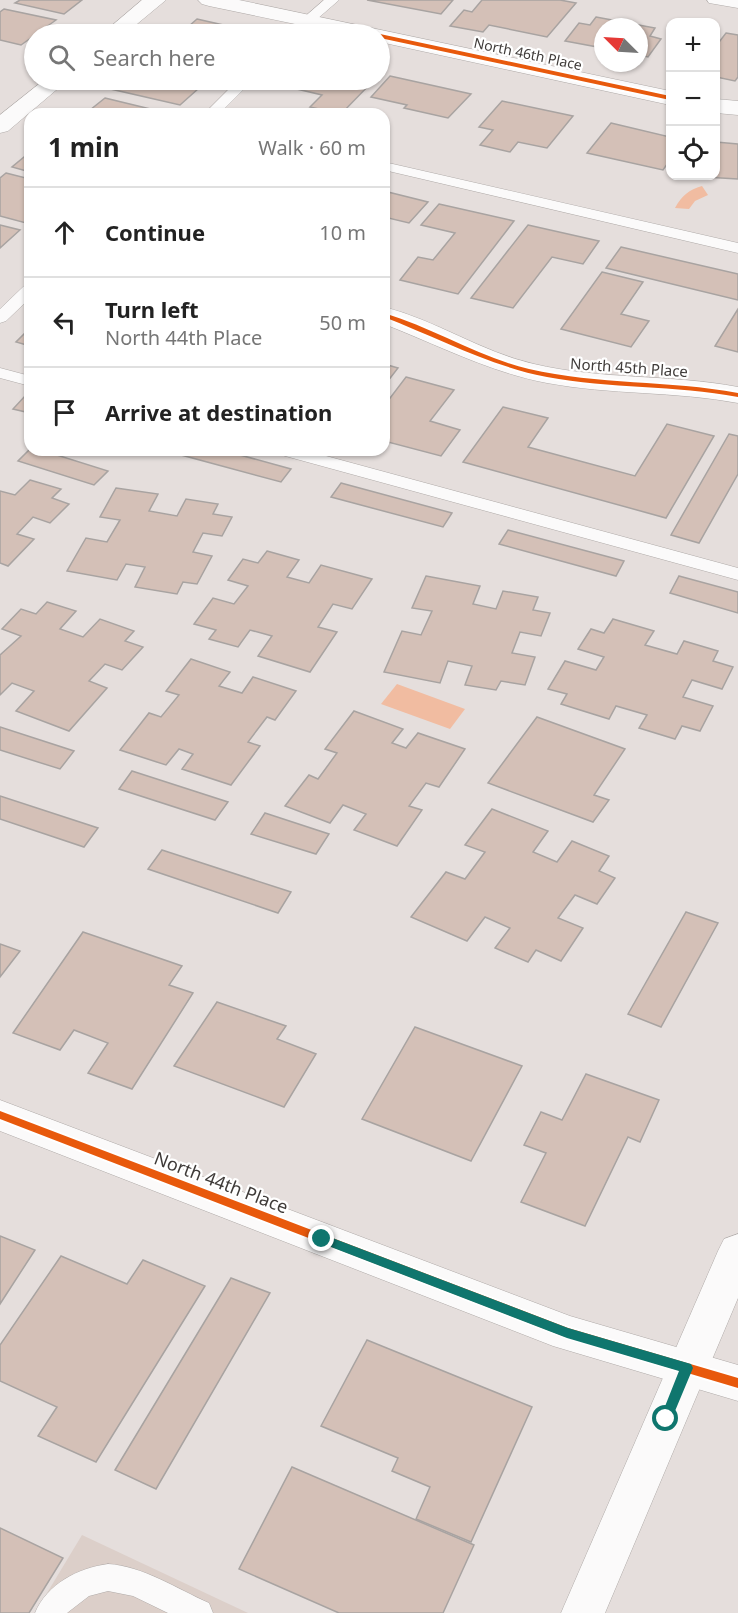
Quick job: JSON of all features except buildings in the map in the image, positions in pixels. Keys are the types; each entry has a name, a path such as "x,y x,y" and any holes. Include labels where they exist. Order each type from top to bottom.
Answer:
{"street":[{"path":"125,24 155,0"},
{"path":"209,0 287,24"},
{"name":"North 46th Place","path":"390,38 666,97"},
{"path":"0,126 45,90"},
{"path":"720,106 738,108"},
{"name":"North 45th Place","path":"390,317 426,330 503,364 544,375 581,381 666,384 738,395"},
{"name":"North 44th Place","path":"0,1115 567,1333 738,1383"},
{"path":"583,1613 738,1251"}],"lane":[{"path":"305,24 332,0"},
{"path":"714,0 738,4"},
{"path":"217,108 236,90"},
{"path":"390,167 738,248"},
{"path":"0,318 24,295"},
{"path":"0,373 24,379"},
{"path":"306,456 738,574"},
{"path":"49,1613 55,1603 80,1585 115,1578 199,1613"}],"shaded area":[{"path":"702,186 708,195 695,201 689,209 675,208 686,194"},
{"path":"397,684 465,709 450,729 381,704"},
{"path":"82,1535 248,1613 35,1613"}],"cycle path":[{"path":"390,38 666,97"},
{"path":"390,317 484,357 547,375 571,379 690,388 738,395"},
{"path":"0,1115 567,1333 738,1383"}],"route":[{"path":"322,1239 567,1333 687,1368 666,1419"}]}
